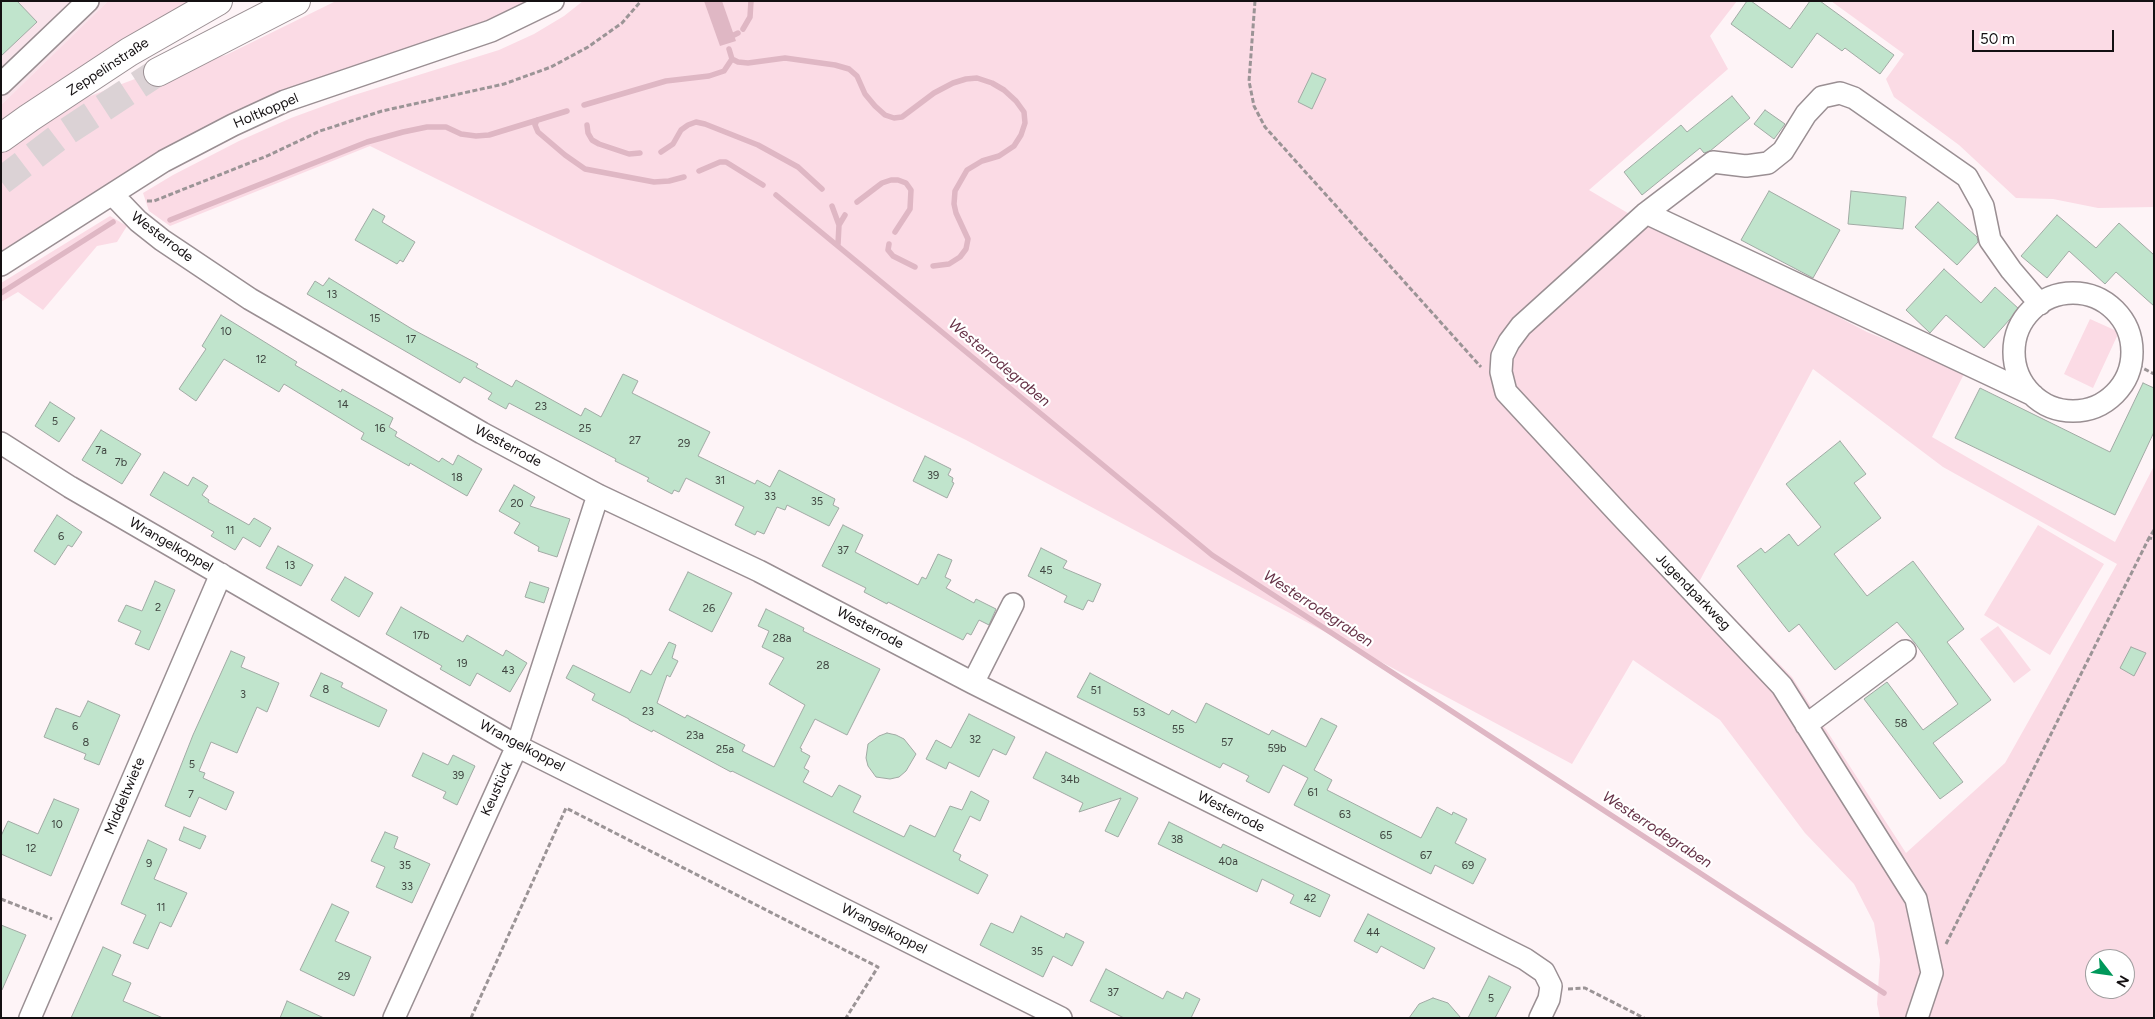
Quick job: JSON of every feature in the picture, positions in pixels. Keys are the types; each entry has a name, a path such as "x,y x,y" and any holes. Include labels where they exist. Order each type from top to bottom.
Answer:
{"highway":[{"name":"Zeppelinstraße","path":"1,138 129,52 218,1"},
{"path":"158,72 296,1"}],"street":[{"path":"1,84 88,1"},
{"name":"Holtkoppel","path":"1,265 116,199 164,161 233,125 285,101 491,31 553,1"},
{"path":"1506,392 1500,372 1502,356 1520,326 1642,216 1713,162 1746,166 1768,163 1783,151 1806,114 1822,97 1840,93 1854,98 1968,177 1982,206 1990,240 2011,270 2040,304"},
{"name":"Westerrode","path":"116,199 138,221 162,240 250,299 482,433 598,495 760,571 973,683 1525,959 1544,972 1551,986"},
{"path":"1642,216 2033,395 2050,406 2069,411 2088,409 2106,401 2120,388 2129,371 2133,352 2130,332 2120,315 2106,302 2088,294 2069,293 2050,298 2033,308 2021,324 2015,342 2015,362 2021,380 2033,395"},
{"name":"Jugendparkweg","path":"1506,392 1782,686 1916,899 1932,973"},
{"name":"Wrangelkoppel","path":"1,443 70,487 517,746 1061,1018"},
{"name":"Keustück","path":"394,1018 517,746 598,495"},
{"name":"Middeltwiete","path":"30,1018 221,574"},
{"path":"973,683 1013,604"},
{"path":"1806,724 1905,651"},
{"path":"1917,1018 1932,973"},
{"path":"1540,1018 1549,999 1551,986"}],"path":[{"path":"116,199 154,201 266,156 320,131 382,111 504,84 551,67 588,47 622,23 641,1"},
{"path":"1255,1 1249,81 1254,106 1265,127 1506,392"},
{"path":"2131,362 2154,374"},
{"path":"1932,973 2152,538 2154,530"},
{"path":"472,1018 566,808 878,967 846,1018"},
{"path":"1,899 69,926"},
{"path":"1551,986 1560,990 1585,988 1644,1018"}],"shaded area":[{"path":"1,1 108,1 1,105"},
{"path":"108,1 195,1 1,129 1,105"},
{"path":"336,1 531,1 488,23 282,91 1,253 1,152 46,118 77,101 148,74 226,55"},
{"path":"583,1 1737,1 1710,36 1728,69 1589,190 1653,228 1664,228 1680,234 1867,332 1965,372 1932,437 2115,542 2154,466 2154,1018 1880,1018 1877,1004 1880,960 1874,923 1854,884 1805,833 1720,720 1633,660 1572,764 966,440 370,146 170,226 149,211 143,193 173,175 239,141 291,118 351,96 499,50 534,34 564,16","holes":["1813,369 1943,467 2117,564 2005,763 1906,853 1792,677 1699,582"]},
{"path":"704,1 722,1 736,41 720,46"},
{"path":"1831,1 2154,1 2154,207 2098,208 2053,199 2016,198 1959,145 1894,97 1886,79 1904,54"},
{"path":"110,216 127,226 117,242 97,246 43,310 18,292 1,302 1,283"},
{"path":"2090,319 2119,332 2093,388 2064,374"},
{"path":"2038,525 2104,564 2050,655 1984,615"},
{"path":"1998,626 2031,670 2014,683 1980,639"}],"building":[{"path":"1,1 17,1 37,22 1,56"},
{"path":"1747,1 1751,1 1790,29 1810,1 1820,1 1894,55 1880,74 1845,48 1842,51 1817,33 1792,68 1731,24"},
{"path":"1312,73 1326,79 1312,109 1298,102"},
{"path":"1732,96 1750,118 1710,151 1704,153 1700,148 1642,195 1624,172 1681,125 1687,132"},
{"path":"1765,110 1785,124 1774,139 1754,124"},
{"path":"1769,191 1840,230 1813,278 1741,240"},
{"path":"1851,191 1906,197 1903,229 1848,224"},
{"path":"1938,202 1977,237 1978,242 1957,265 1915,227"},
{"path":"373,209 385,216 382,222 415,242 403,262 400,260 397,264 355,240"},
{"path":"2057,215 2096,248 2119,223 2154,255 2154,306 2116,272 2105,284 2069,251 2047,278 2021,256"},
{"path":"1944,269 1981,303 1995,287 2019,309 1984,348 1946,315 1930,333 1906,310"},
{"path":"329,278 412,329 478,364 476,367 512,387 516,380 581,416 585,408 601,417 623,374 638,381 632,393 710,432 698,456 755,484 757,480 770,487 779,470 835,499 833,505 839,508 829,526 787,505 785,510 777,507 764,534 757,531 755,535 735,525 744,507 686,478 679,492 674,490 672,494 647,481 649,478 615,461 616,459 509,403 506,409 488,399 492,393 464,377 460,383 307,294 315,281 323,286"},
{"path":"221,315 297,362 295,365 341,392 342,389 393,418 389,427 397,432 395,436 439,462 442,458 453,465 458,455 482,469 467,496 410,463 409,466 361,439 364,433 284,384 279,392 224,359 196,401 179,389 206,349 202,346"},
{"path":"2143,383 2154,388 2154,432 2115,515 1955,438 1980,388 2110,452"},
{"path":"50,402 75,418 59,442 35,426"},
{"path":"101,430 141,454 122,484 82,460"},
{"path":"1840,441 1866,474 1854,483 1881,518 1834,554 1867,596 1913,561 1964,629 1947,642 1991,700 1933,743 1963,782 1940,799 1864,699 1887,682 1923,730 1958,704 1915,643 1897,622 1835,670 1799,624 1789,632 1737,566 1761,548 1765,553 1789,534 1798,546 1821,527 1786,484"},
{"path":"925,456 951,469 948,475 953,478 952,482 954,483 947,498 913,481"},
{"path":"164,472 188,486 193,477 208,486 202,495 209,500 208,502 249,525 254,518 271,528 260,547 243,537 235,550 211,536 214,532 150,495"},
{"path":"514,485 535,497 530,506 570,519 557,557 538,551 539,547 514,533 520,523 499,511"},
{"path":"57,515 82,532 72,547 68,545 55,565 34,551"},
{"path":"843,525 863,535 855,552 918,585 922,577 926,579 938,554 952,560 945,577 951,580 946,588 974,603 976,599 996,609 989,625 979,620 971,635 967,633 963,640 864,592 866,588 822,566"},
{"path":"278,546 313,565 301,586 266,568"},
{"path":"1041,548 1067,561 1063,568 1101,584 1093,602 1088,600 1083,610 1064,602 1067,596 1028,576"},
{"path":"688,572 732,593 712,632 669,610"},
{"path":"345,577 373,593 359,617 331,600"},
{"path":"155,581 175,590 149,650 135,644 141,631 118,621 126,605 142,611"},
{"path":"530,582 549,588 544,603 525,597"},
{"path":"401,607 463,642 467,635 503,656 506,650 527,663 510,692 477,673 470,686 440,669 442,666 386,634"},
{"path":"766,609 804,628 803,631 880,669 847,735 815,719 800,748 802,749 801,751 810,756 804,768 809,771 803,782 832,797 839,785 861,796 853,812 904,837 910,825 935,837 950,806 962,810 971,791 989,801 980,821 970,816 953,851 961,855 959,860 988,875 978,894 731,772 653,730 652,732 629,720 592,700 595,694 566,678 573,665 630,693 641,670 651,675 669,642 676,645 672,658 678,661 670,677 667,675 657,703 685,718 687,715 745,745 742,751 774,767 805,705 769,684 784,658 762,647 769,631 758,626"},
{"path":"2131,647 2146,653 2134,676 2120,668"},
{"path":"231,651 245,657 241,667 279,683 267,712 257,707 237,753 211,742 199,771 205,773 203,778 234,792 226,810 199,797 190,817 165,806 193,735"},
{"path":"321,673 343,683 341,687 387,710 379,727 310,696"},
{"path":"1090,673 1169,715 1172,710 1196,723 1206,703 1269,735 1272,730 1306,747 1321,718 1337,726 1314,770 1332,780 1327,790 1421,838 1437,807 1452,815 1453,812 1467,819 1455,843 1486,859 1473,884 1435,865 1431,874 1294,805 1308,778 1283,765 1269,793 1246,781 1249,776 1223,763 1220,768 1077,697"},
{"path":"88,701 120,715 99,765 84,759 86,754 44,737 56,708 80,717"},
{"path":"969,714 1015,737 1006,755 993,749 979,777 949,762 946,769 926,759 936,740 951,748"},
{"path":"887,733 904,739 916,754 906,771 899,777 890,779 876,777 868,766 866,758 868,744"},
{"path":"1046,752 1138,798 1118,837 1105,831 1121,798 1079,812 1083,803 1033,778"},
{"path":"423,753 448,765 453,755 475,766 457,805 443,798 446,792 412,776"},
{"path":"54,799 79,809 51,876 1,854 1,836 8,821 38,834"},
{"path":"1169,822 1221,848 1223,844 1330,895 1320,917 1290,903 1294,895 1262,879 1257,892 1158,844"},
{"path":"184,827 206,836 200,849 179,840"},
{"path":"385,832 398,837 394,848 430,864 412,903 376,887 385,867 371,861"},
{"path":"148,840 167,849 154,879 187,893 171,927 160,922 148,949 133,943 146,915 121,904"},
{"path":"332,904 349,912 335,941 371,957 354,996 300,970"},
{"path":"1368,914 1435,948 1424,969 1381,946 1377,953 1354,941"},
{"path":"1021,916 1064,938 1066,933 1084,942 1072,966 1053,956 1043,977 980,945 991,923 1013,933"},
{"path":"1,925 26,935 2,990 1,990"},
{"path":"103,947 121,955 112,975 131,983 123,1001 163,1018 71,1018"},
{"path":"1106,969 1163,999 1167,991 1183,999 1186,992 1200,999 1191,1018 1124,1018 1090,1001"},
{"path":"1489,976 1511,987 1495,1018 1468,1018"},
{"path":"1433,998 1448,1003 1461,1018 1409,1018 1419,1004"},
{"path":"287,1001 324,1018 280,1018"}],"waterway":[{"path":"743,29 750,17 751,1"},
{"path":"734,35 738,33"},
{"path":"729,49 732,59 738,62 748,63 785,58 835,65 849,69 857,76 865,94 875,106 885,115 894,118 902,117 934,93 953,83 966,79 977,78 992,83 1004,90 1016,101 1024,112 1025,123 1021,135 1014,146 999,156 982,161 967,170 955,191 954,204 956,213 968,239 966,249 960,257 949,264 933,266"},
{"path":"584,105 666,81 709,76 724,71 732,59"},
{"path":"170,220 367,142 403,132 427,127 446,127 461,134 489,135 567,111"},
{"name":"Westerrodegraben","path":"537,120 535,125 538,132 585,169 654,182 684,177"},
{"path":"661,152 673,144 681,130 688,125 696,122 705,124 758,145 798,167 822,189"},
{"path":"587,125 588,133 592,140 599,144 629,154 640,153"},
{"name":"Westerrodegraben","path":"699,171 720,162 726,162 763,185"},
{"path":"857,202 882,183 891,180 906,183 911,190 910,209 895,232"},
{"name":"Westerrodegraben","path":"776,195 1212,555 1884,993"},
{"path":"832,206 839,225 838,244"},
{"path":"839,225 845,215"},
{"path":"1,293 113,222"},
{"path":"889,244 888,250 893,256 915,267"}],"tunnel":[{"path":"1,181 60,136 158,72"}]}
